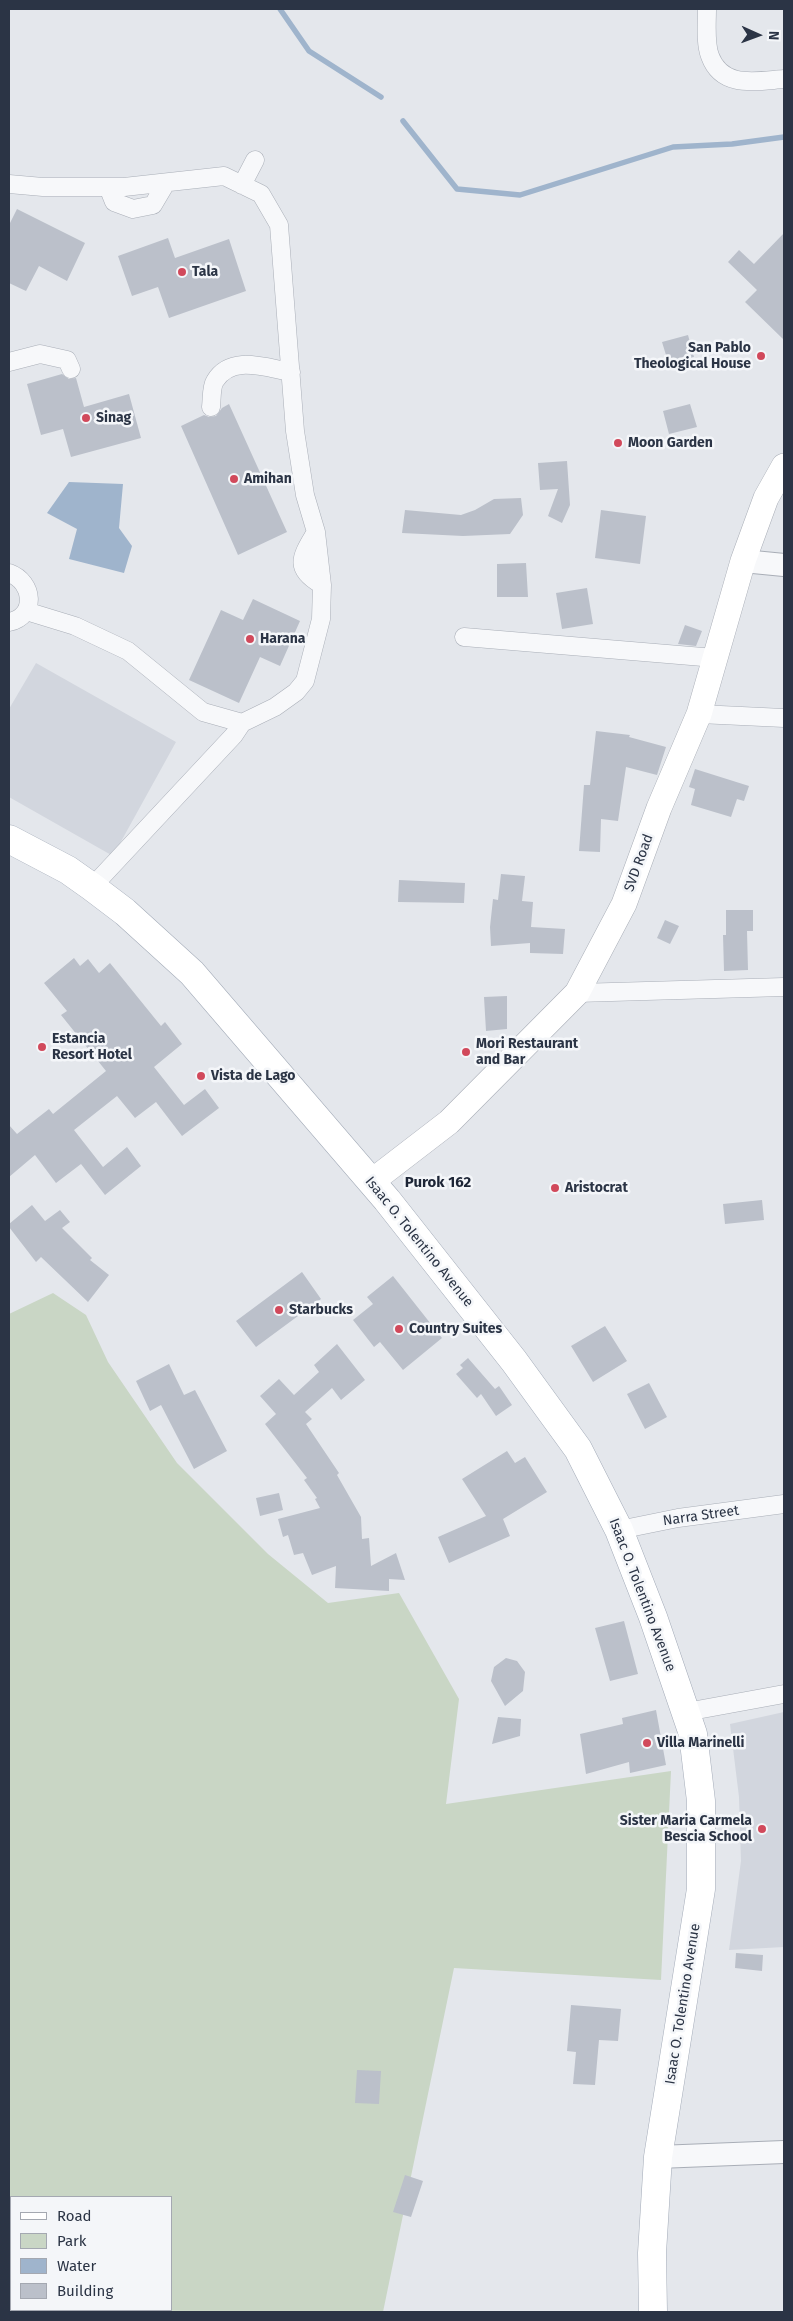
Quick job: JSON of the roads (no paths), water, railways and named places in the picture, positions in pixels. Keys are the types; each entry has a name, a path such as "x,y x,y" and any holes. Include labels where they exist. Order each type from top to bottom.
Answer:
{"main road":[{"name":"SVD Road","path":"371,1182 449,1122 578,993 624,904 659,808 699,714 743,561 766,498 784,466"},
{"name":"Isaac O. Tolentino Avenue","path":"9,838 68,870 92,887 125,912 192,973 371,1182 514,1361 578,1449 619,1530 653,1617 693,1734 701,1801 701,1889 658,2156 652,2253 653,2312"}],"street":[{"path":"706,9 710,55 721,74 738,81 784,79"},
{"path":"242,185 255,160"},
{"path":"9,184 43,187 108,187 224,176 261,194 279,225 296,440 305,495 316,532 322,585 321,619 305,682 296,692 275,707 242,723 234,735 92,887"},
{"path":"10,364 40,354 67,360 71,369"},
{"path":"211,408 214,382 225,370 244,363 290,372"},
{"path":"743,561 784,565"},
{"path":"9,573 22,581 27,587 29,595 26,611 20,617 9,622"},
{"path":"26,611 75,626 128,651 203,712 242,723"},
{"path":"464,637 715,658"},
{"path":"699,714 784,718"},
{"path":"578,993 784,987"},
{"name":"Narra Street","path":"619,1530 678,1518 784,1504"},
{"path":"686,1712 784,1694"},
{"path":"658,2156 784,2152"}],"water":[{"path":"69,482 123,484 119,528 132,546 124,573 69,559 77,529 47,513"}],"waterway":[{"path":"280,9 309,51 381,97"},
{"path":"403,121 457,189 520,195 673,147 732,144 784,137"}],"place":[{"name":"Tala","path":"182,272"},
{"name":"San Pablo Theological House","path":"761,356"},
{"name":"Sinag","path":"86,418"},
{"name":"Moon Garden","path":"618,443"},
{"name":"Amihan","path":"234,479"},
{"name":"Harana","path":"250,639"},
{"name":"Estancia Resort Hotel","path":"42,1047"},
{"name":"Mori Restaurant and Bar","path":"466,1052"},
{"name":"Vista de Lago","path":"201,1076"},
{"name":"Aristocrat","path":"555,1188"},
{"name":"Starbucks","path":"279,1310"},
{"name":"Country Suites","path":"399,1329"},
{"name":"Villa Marinelli","path":"647,1743"},
{"name":"Sister Maria Carmela Bescia School","path":"762,1829"}],"district":[{"name":"Purok 162","path":"438,1183"}]}
